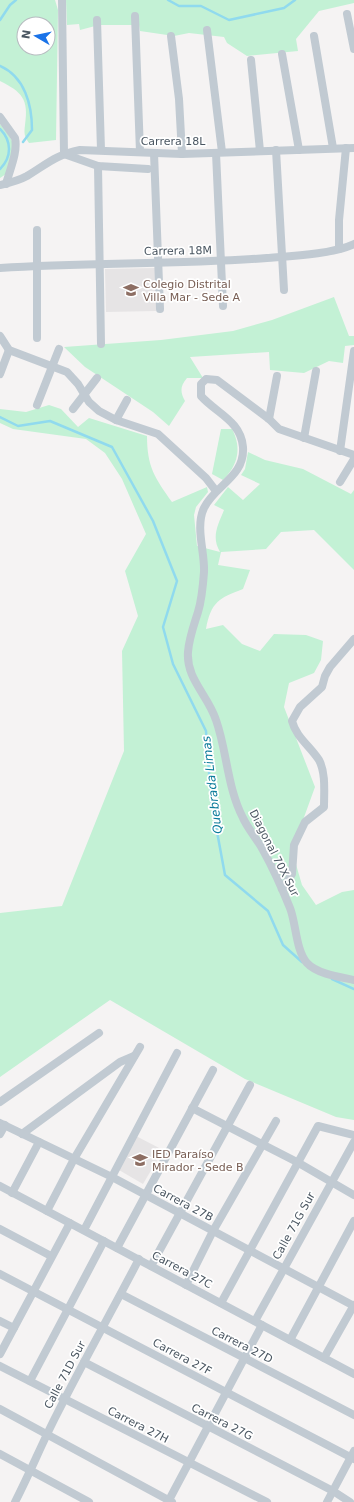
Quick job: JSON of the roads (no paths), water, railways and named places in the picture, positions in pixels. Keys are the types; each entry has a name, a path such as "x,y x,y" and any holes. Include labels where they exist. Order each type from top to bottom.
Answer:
{"street":[{"path":"62,0 64,154 98,166 148,168"},
{"path":"347,14 354,49"},
{"path":"135,16 140,152"},
{"path":"97,20 101,150"},
{"path":"207,30 219,152 220,262 223,306"},
{"path":"171,36 179,99 182,154"},
{"path":"314,36 333,148"},
{"path":"282,54 299,150"},
{"path":"251,60 260,151"},
{"path":"0,117 16,138 16,149 3,184"},
{"path":"339,248 339,220 350,148"},
{"name":"Carrera 18L","path":"3,184 27,176 52,159 80,150 182,154 350,148"},
{"path":"276,150 284,290"},
{"path":"154,153 156,170 160,309"},
{"path":"98,166 101,344"},
{"path":"37,230 37,338"},
{"name":"Carrera 18M","path":"0,268 158,262 220,262 282,257 339,248 354,244"},
{"path":"0,336 9,350 67,372 85,394 94,408 116,420 158,434 206,478 216,491 232,478 238,470 243,452 240,437 230,420 201,396 201,384 204,380 211,378 219,381 269,419 279,429 354,455"},
{"path":"37,405 51,366 59,349"},
{"path":"0,374 9,350"},
{"path":"340,451 350,409 354,351"},
{"path":"304,438 316,371"},
{"path":"269,419 277,376"},
{"path":"73,409 97,378"},
{"path":"116,420 127,400"},
{"path":"340,482 354,459"},
{"name":"Diagonal 70X Sur","path":"216,491 204,508 202,516 201,535 204,570 202,592 188,653 189,668 193,679 216,719 228,772 242,817 262,849 282,889 292,915 302,955 306,963 316,970 354,980"},
{"path":"282,889 292,874 294,845 305,822 324,807 324,782 319,761 294,728 292,721 300,706 322,687 325,676 330,668 354,639"},
{"path":"0,1102 99,1033"},
{"path":"47,1212 74,1159 140,1047"},
{"path":"84,1230 177,1053"},
{"path":"22,1134 120,1062 134,1056"},
{"path":"117,1248 213,1070"},
{"path":"151,1266 250,1085"},
{"path":"192,1108 297,1162 354,1195"},
{"path":"186,1285 212,1231 276,1121"},
{"path":"0,1134 2,1124"},
{"name":"Carrera 27B","path":"2,1124 112,1177 354,1305"},
{"path":"221,1303 318,1126 354,1135"},
{"path":"12,1193 38,1142"},
{"name":"Calle 71G Sur","path":"170,1502 244,1359 258,1323 283,1268 354,1142"},
{"name":"Carrera 27C","path":"0,1186 354,1374"},
{"path":"290,1340 354,1221"},
{"path":"0,1354 51,1256 70,1223"},
{"path":"0,1229 51,1256"},
{"path":"30,1381 104,1241"},
{"name":"Calle 71D Sur","path":"15,1502 31,1472 47,1433 64,1399 139,1259"},
{"name":"Carrera 27F","path":"0,1274 227,1393 353,1456"},
{"name":"Carrera 27D","path":"121,1294 354,1415"},
{"path":"324,1358 354,1305"},
{"path":"0,1321 14,1328"},
{"name":"Carrera 27G","path":"84,1362 208,1428 333,1491 350,1502"},
{"name":"Carrera 27H","path":"0,1366 267,1502"},
{"path":"0,1409 47,1433 170,1502"},
{"path":"0,1454 89,1502"},
{"path":"327,1502 353,1456"}],"waterway":[{"path":"0,20 10,5 16,0"},
{"path":"168,0 179,6 201,6 229,20 284,8 295,0"},
{"path":"0,66 9,71 21,84 31,111 32,130 23,142"},
{"name":"Quebrada Limas","path":"0,129 7,139 9,149 7,159 0,169"},
{"name":"Quebrada Limas","path":"0,417 18,426 50,421 112,447 153,521 177,581 163,627 173,664 206,731 211,799 225,875 268,911 283,945 302,962"},
{"name":"Quebrada Limas","path":"332,979 354,989"}],"place":[{"name":"Colegio Distrital Villa Mar - Sede A","path":"131,290"},
{"name":"IED Paraíso Mirador - Sede B","path":"140,1160"}]}
